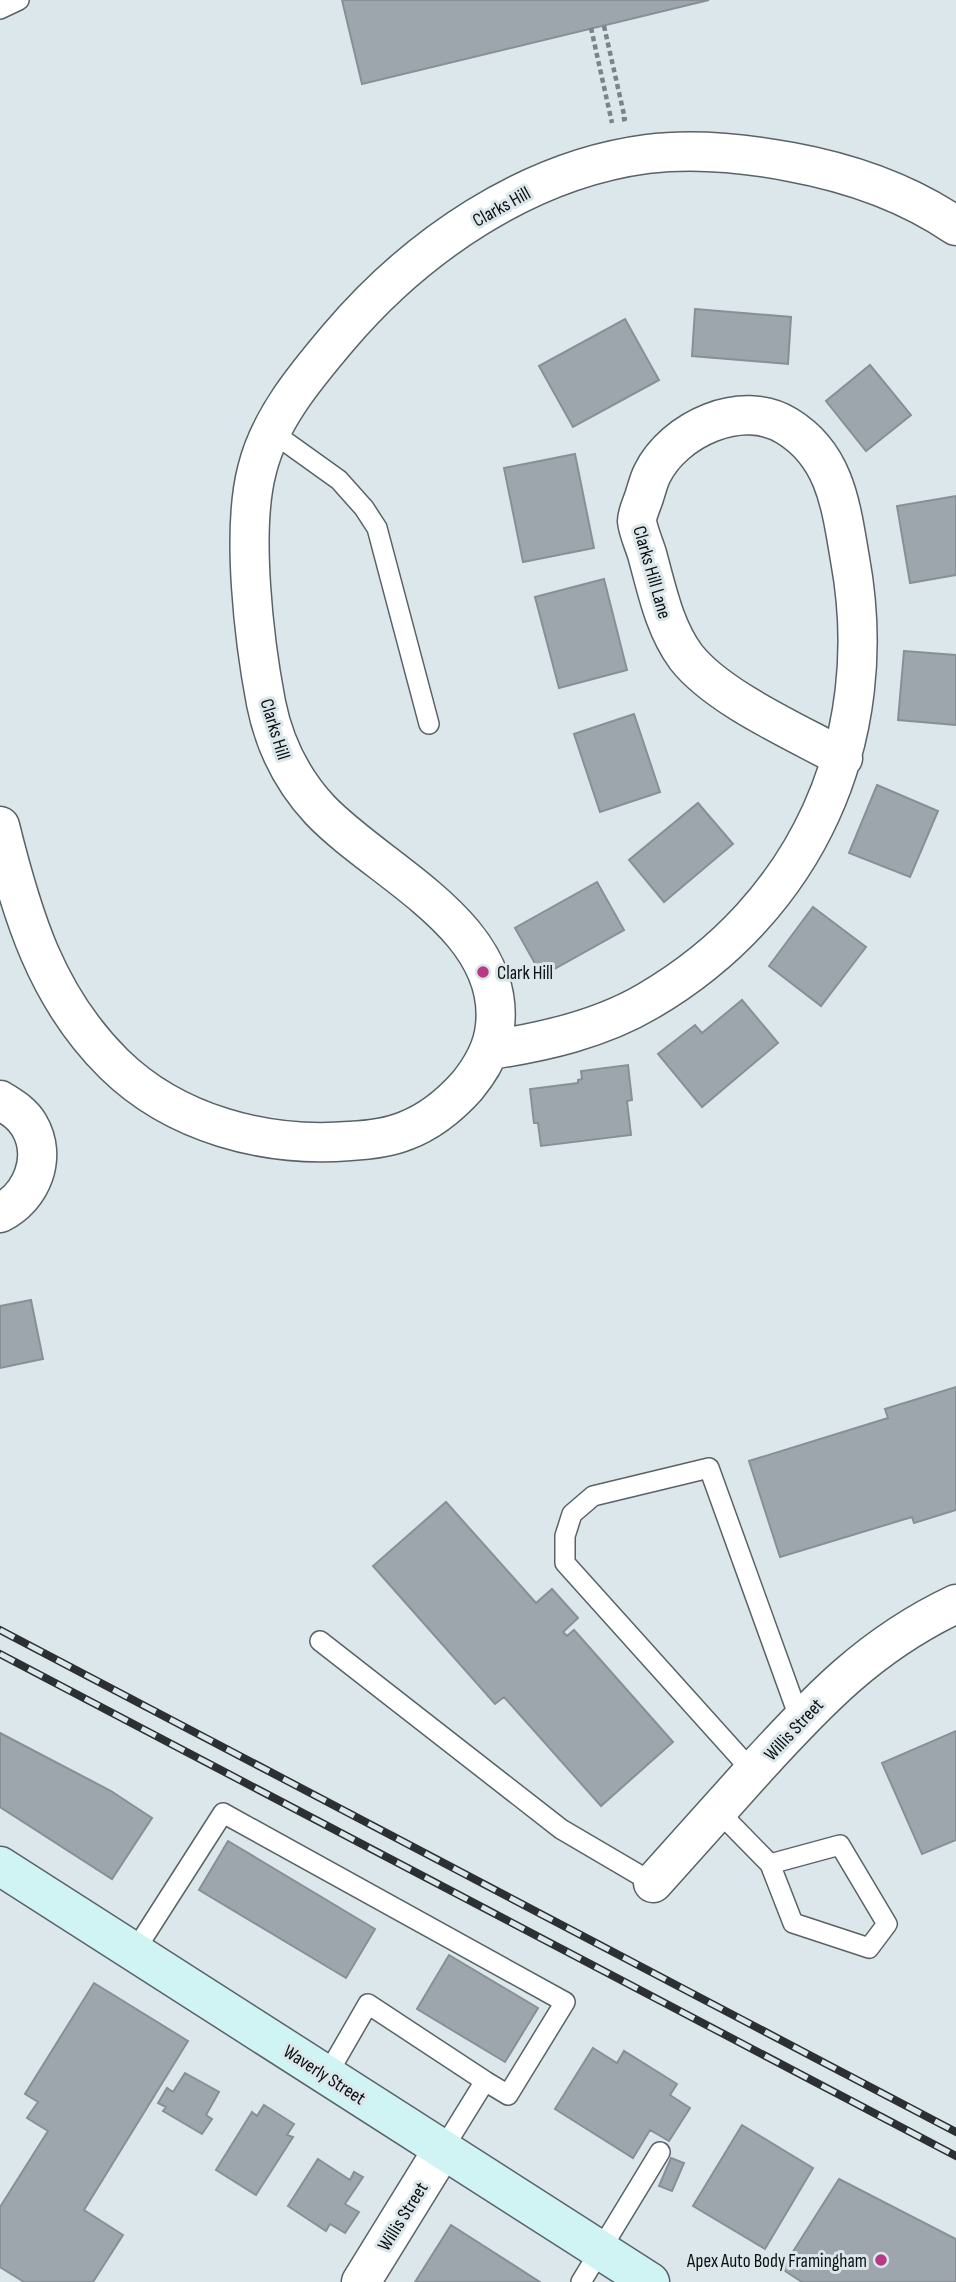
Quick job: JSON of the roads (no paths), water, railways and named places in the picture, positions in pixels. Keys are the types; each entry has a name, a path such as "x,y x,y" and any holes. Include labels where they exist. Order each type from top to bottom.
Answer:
{"main road":[{"name":"Waverly Street","path":"0,1866 650,2282"}],"street":[{"name":"Clarks Hill","path":"0,826 11,915 67,1009 115,1065 143,1089 208,1122 284,1141 324,1143 364,1140 402,1132 430,1118 456,1098 475,1076 490,1051 496,1025 494,998 487,971 472,944 451,919 322,813 287,766 275,738 257,646 251,537 251,498 257,468 272,432 307,377 359,313 423,255 517,195 589,166 620,158 687,151 725,152 774,159 862,179 931,209 956,226"},
{"name":"Clarks Hill Lane","path":"490,1051 587,1029 646,1003 700,967 748,925 788,874 820,818 843,758 856,694 859,630 843,519 828,467 810,442 784,424 753,416 722,418 694,431 674,445 652,473 637,519 663,611 672,635 703,676 724,692 843,758"},
{"path":"0,1100 16,1110 29,1124 36,1143 37,1162 32,1182 20,1200 0,1213"},
{"name":"Willis Street","path":"653,1883 800,1720 837,1683 881,1647 922,1620 956,1604"},
{"name":"Willis Street","path":"361,2282 443,2149"}],"lane":[{"path":"0,9 19,0"},
{"path":"272,432 339,480 377,528 429,724"},
{"path":"753,1772 565,1563 565,1535 572,1514 593,1496 709,1468 800,1720"},
{"path":"320,1641 561,1829 653,1883"},
{"path":"718,1811 769,1864 793,1923 869,1948 887,1924 840,1845 769,1864"},
{"path":"134,1952 222,1813 565,2002 508,2095 368,2004 327,2075"},
{"path":"443,2149 485,2081"},
{"path":"581,2282 660,2152"}],"railway":[{"path":"0,1630 956,2132"},
{"path":"0,1654 956,2156"}],"place":[{"name":"Clark Hill","path":"483,972"},
{"name":"Apex Auto Body Framingham","path":"881,2260"}]}
